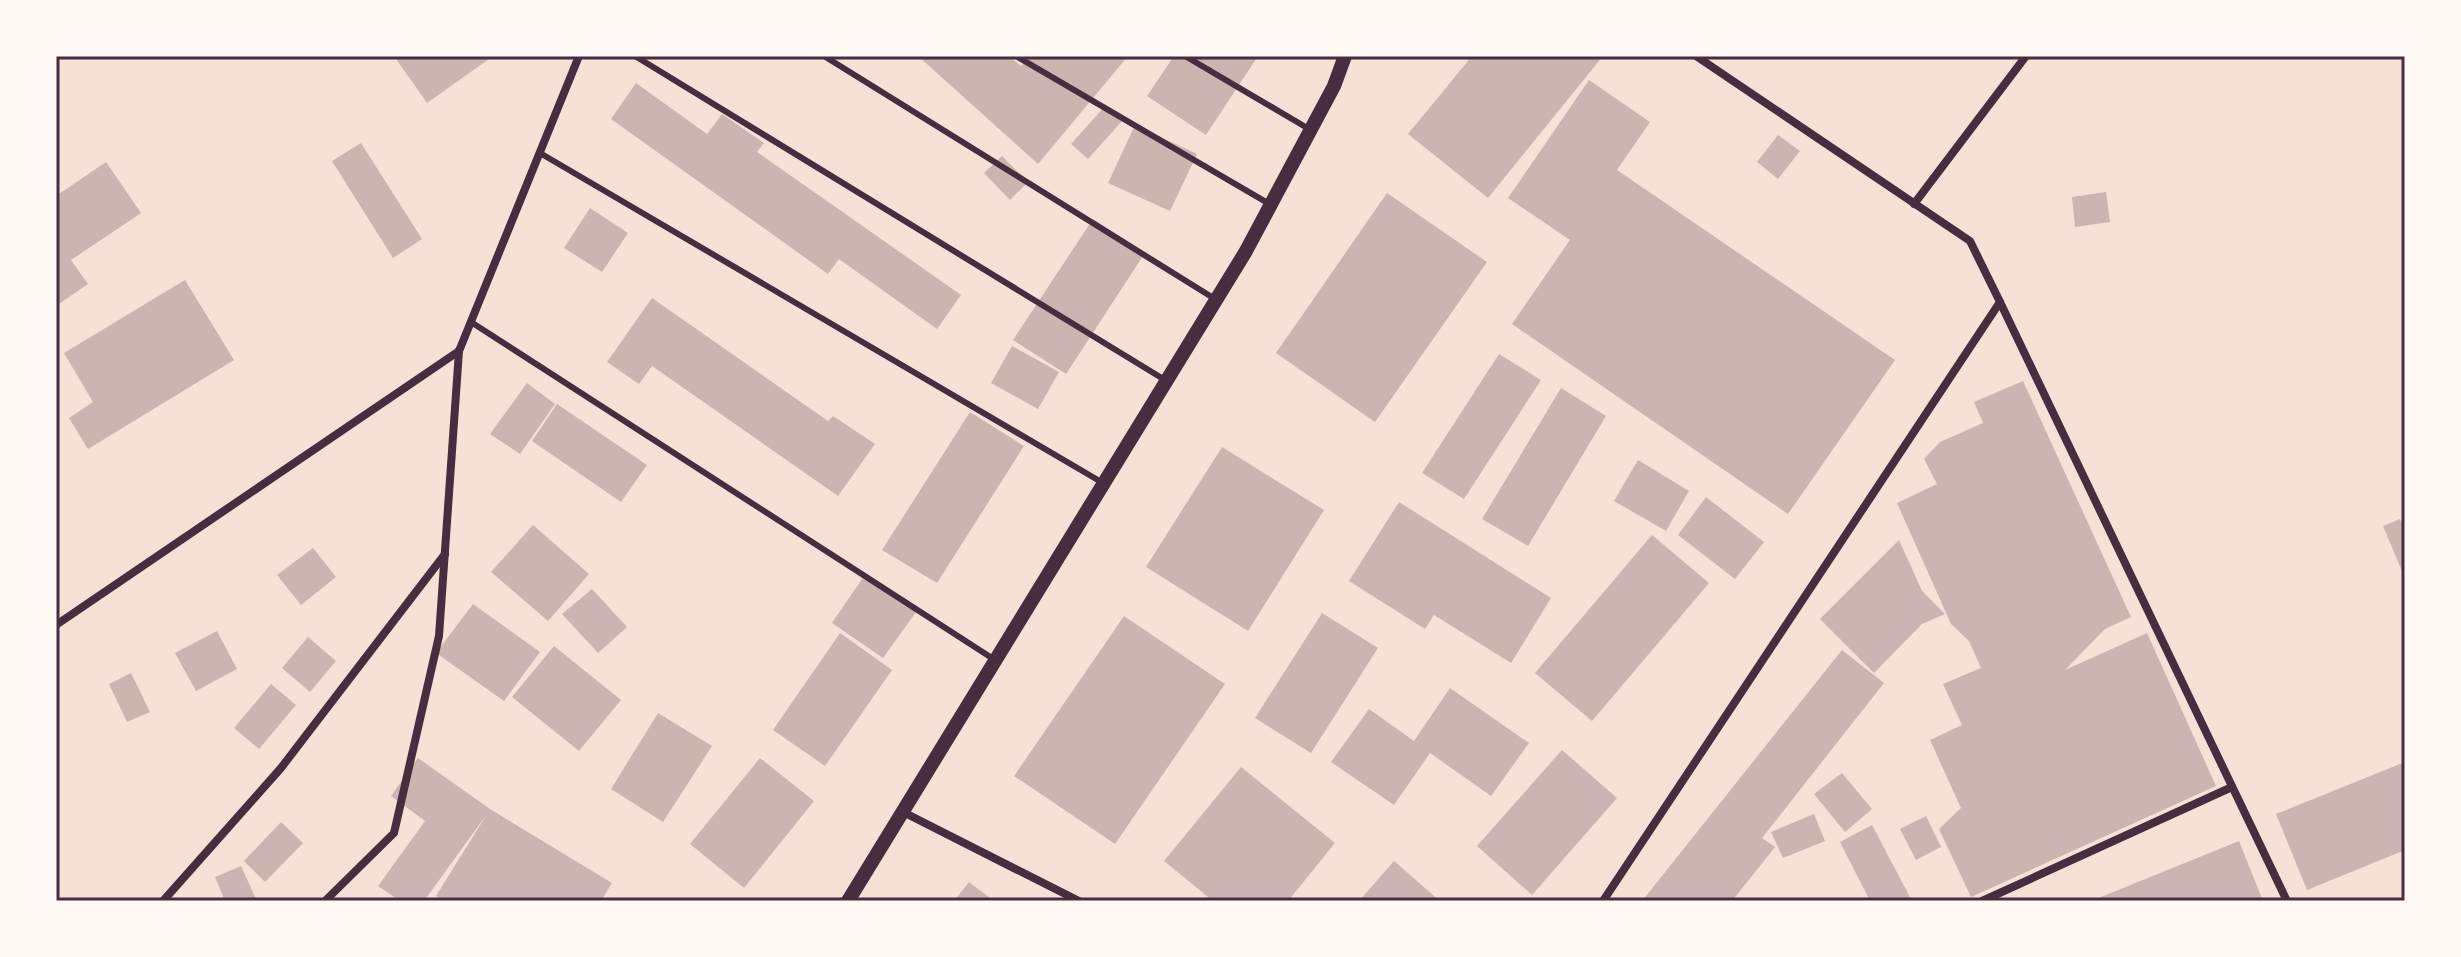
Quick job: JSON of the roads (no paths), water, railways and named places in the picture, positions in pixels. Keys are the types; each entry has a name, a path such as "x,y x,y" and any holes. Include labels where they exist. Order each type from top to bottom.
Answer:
{"street":[{"path":"325,901 394,833 439,636 459,351 579,56"},
{"path":"848,901 1217,300 1311,131 1345,56"},
{"path":"1696,56 1970,241 2287,901"},
{"path":"1914,204 2026,56"},
{"path":"1603,901 2000,302"},
{"path":"56,625 459,351"},
{"path":"163,901 281,768 445,553"},
{"path":"1982,901 2232,787"},
{"path":"903,812 1079,901"}],"lane":[{"path":"635,56 1167,381"},
{"path":"824,56 1217,300"},
{"path":"1016,56 1271,205"},
{"path":"1185,56 1311,131"},
{"path":"540,153 1104,484"},
{"path":"471,322 996,661"}]}
